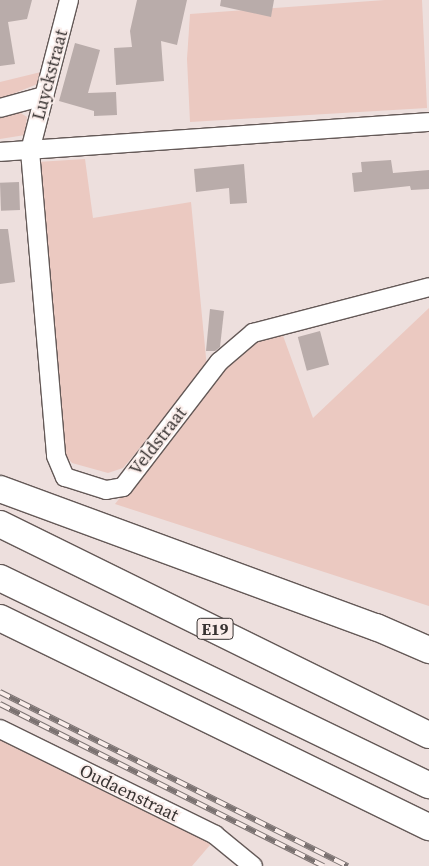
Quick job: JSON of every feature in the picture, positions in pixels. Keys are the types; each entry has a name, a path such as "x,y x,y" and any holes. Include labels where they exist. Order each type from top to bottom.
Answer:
{"highway":[{"path":"0,489 376,627 429,650"},
{"name":"E19","path":"0,524 429,734"},
{"path":"0,578 429,785"},
{"path":"0,618 104,671 429,827"}],"street":[{"name":"Luyckstraat","path":"30,151 69,0"},
{"path":"0,108 44,96"},
{"path":"0,152 429,122"},
{"name":"Veldstraat","path":"30,151 56,456 65,477 106,490 123,486 219,362 253,333 429,287"},
{"name":"Oudaenstraat","path":"0,729 215,836 253,866"}],"shaded area":[{"path":"385,0 422,0 427,108 190,122 187,59 190,14"},
{"path":"41,72 40,83 0,99 0,82"},
{"path":"19,112 27,117 25,135 0,139 0,114"},
{"path":"85,159 93,218 191,202 207,368 123,468 108,473 72,463 65,455 37,162"},
{"path":"429,308 429,606 115,504 221,370 261,337 282,333 313,418"},
{"path":"0,739 6,740 208,841 210,845 192,866 0,866"}],"building":[{"path":"0,0 32,0 27,19 8,22 15,64 0,66"},
{"path":"137,0 187,0 177,45 161,41 164,81 116,85 114,48 132,47 130,31"},
{"path":"221,0 274,0 271,17 220,6"},
{"path":"75,43 100,50 88,93 116,92 117,115 94,116 94,111 59,101"},
{"path":"391,160 393,173 429,170 429,189 411,190 410,186 354,192 352,173 362,172 361,162"},
{"path":"244,164 247,203 230,204 229,188 196,192 194,169"},
{"path":"19,182 20,210 1,211 0,183"},
{"path":"0,229 8,229 15,282 0,284"},
{"path":"210,309 224,311 220,347 215,351 206,351"},
{"path":"320,331 329,365 307,371 298,337"}],"railway":[{"path":"0,692 348,866"},
{"path":"0,704 324,866"}]}
